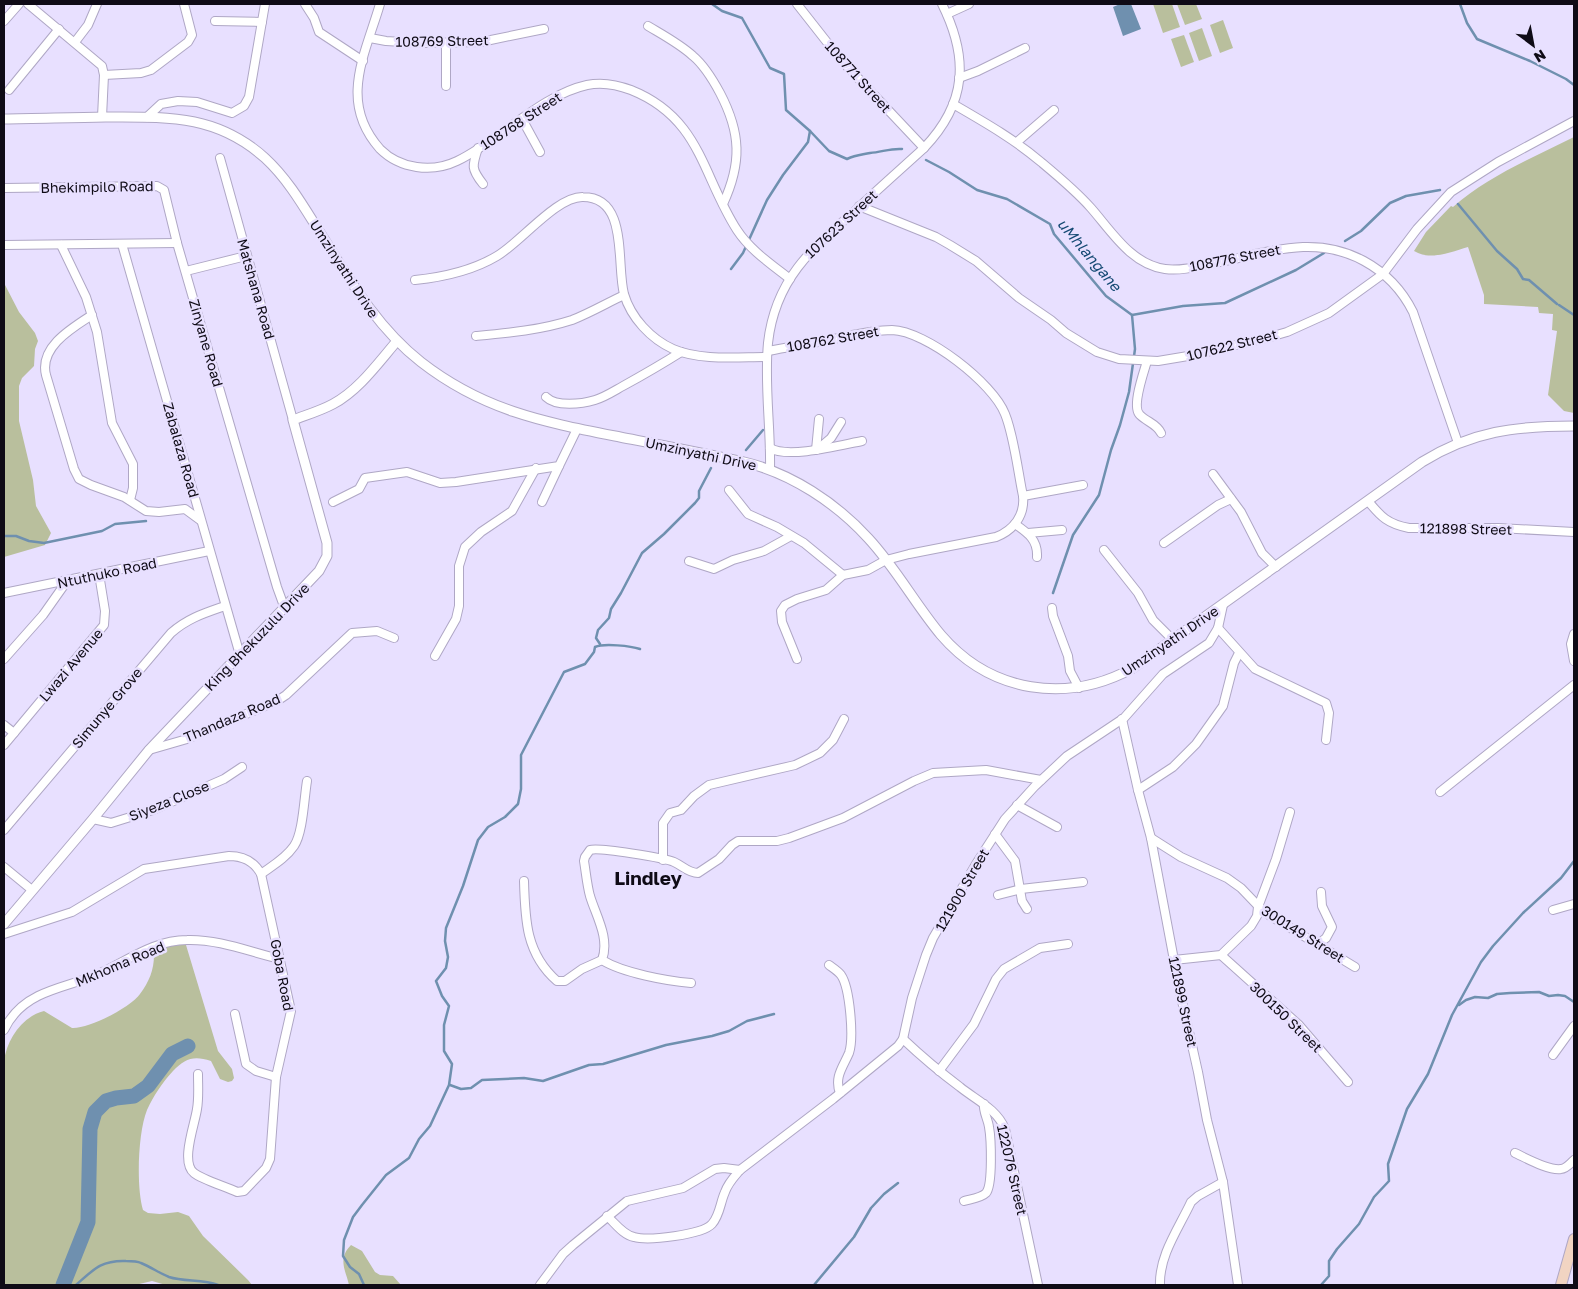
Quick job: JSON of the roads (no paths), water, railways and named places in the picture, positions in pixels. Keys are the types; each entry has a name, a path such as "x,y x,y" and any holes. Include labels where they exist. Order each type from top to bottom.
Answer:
{"main road":[{"path":"1561,1285 1574,1239"}],"street":[{"path":"4,21 19,4"},
{"path":"28,4 75,42 103,68 102,117"},
{"path":"75,42 88,25 97,4"},
{"path":"104,74 147,72 188,42 192,35 184,4"},
{"path":"147,117 161,104 178,101 197,102 229,113 241,109 247,102 251,92 265,4"},
{"path":"305,4 314,18 319,32 363,61"},
{"name":"108768 Street","path":"380,4 363,61 357,94 359,113 374,141 390,157 411,166 428,168 451,163 564,93 580,86 607,84 631,90 659,106 682,127 695,145 732,223 753,248 790,279"},
{"name":"108771 Street","path":"797,4 841,60 924,148"},
{"name":"107623 Street","path":"770,469 767,354 772,319 790,279 812,250 924,148 942,126 953,104 959,78 958,50 954,32 942,4"},
{"path":"947,14 969,4"},
{"path":"214,21 262,22"},
{"path":"648,26 693,55 714,81 729,111 736,139 737,162 731,186 723,204"},
{"path":"9,90 59,29"},
{"name":"108769 Street","path":"370,38 386,41 481,42 544,29"},
{"path":"446,42 446,86"},
{"path":"959,78 1025,48"},
{"name":"108776 Street","path":"953,104 1017,142 1069,186 1091,208 1126,249 1152,265 1166,269 1189,268 1283,249 1314,246 1350,254 1383,274 1405,297 1416,318 1458,443"},
{"path":"1017,142 1054,110"},
{"name":"Umzinyathi Drive","path":"4,119 102,117 184,119 207,124 243,141 266,159 282,175 365,304 397,340 436,373 484,401 522,416 770,469 814,493 846,517 869,539 941,634 955,649 993,675 1023,685 1042,688 1079,688 1097,684 1124,673 1143,662 1224,605 1422,462 1458,443 1512,429 1545,425 1574,426"},
{"path":"522,119 540,152"},
{"name":"107622 Street","path":"859,206 936,237 950,245 976,262 1019,298 1066,333 1097,352 1119,359 1158,361 1187,356 1286,332 1329,313 1383,274 1417,229 1451,192 1498,162 1574,120"},
{"path":"478,148 473,165 476,175 484,184"},
{"name":"Matshana Road","path":"220,158 293,420"},
{"name":"Bhekimpilo Road","path":"4,188 160,187 165,192 177,243"},
{"path":"414,280 445,276 489,260 509,248 563,202 573,198 586,197 603,204 614,217 624,295 579,317 562,322 513,332 476,336"},
{"path":"4,245 177,243"},
{"name":"Zinyane Road","path":"177,243 270,564 285,609"},
{"name":"Zabalaza Road","path":"122,244 240,655"},
{"path":"61,245 84,289 97,332 112,423 132,464 133,488 130,500"},
{"path":"186,271 246,256"},
{"name":"108762 Street","path":"624,295 635,316 645,329 664,344 681,352 706,356 767,354 885,330 905,332 937,346 993,394 1001,406 1008,422 1023,496 1023,508 1015,524"},
{"path":"92,315 70,329 48,354 45,362 45,371 72,465 80,479 90,485 130,500 146,511 159,512 185,509 201,521"},
{"path":"293,420 326,407 343,397 364,379 397,340"},
{"path":"546,397 552,402 560,403 598,399 681,352"},
{"path":"1143,361 1137,411 1158,428 1161,433"},
{"path":"816,450 819,419"},
{"name":"King Bhekuzulu Drive","path":"4,924 149,750 285,609 319,571 325,561 327,543 293,420"},
{"path":"816,450 831,438 841,422"},
{"path":"542,502 577,429"},
{"path":"770,448 777,452 816,450 862,441"},
{"path":"333,502 359,489 365,478 374,476 407,472 440,483 559,466"},
{"path":"435,656 456,619 459,606 458,566 465,547 481,532 512,511 536,468"},
{"path":"1213,474 1241,512 1258,548 1276,567"},
{"path":"1023,496 1083,485"},
{"path":"729,490 748,514 763,520 804,543 843,575"},
{"path":"1164,543 1231,498"},
{"name":"121898 Street","path":"1368,501 1388,522 1396,526 1409,528 1498,528 1574,532"},
{"path":"797,659 782,622 782,608 798,599 826,590 843,575 868,570 886,560 917,552 996,537 1004,534 1015,524 1034,540 1038,549 1037,557"},
{"path":"1028,533 1062,530"},
{"path":"689,561 714,569 732,560 764,551 791,536"},
{"path":"1104,550 1138,593 1153,620 1173,640"},
{"name":"Ntuthuko Road","path":"4,593 209,551"},
{"name":"Lwazi Avenue","path":"4,745 104,625 105,611 99,574"},
{"path":"4,659 43,615 67,581"},
{"path":"1224,605 1218,628 1254,670 1326,703 1329,713 1326,740"},
{"name":"Simunye Grove","path":"4,830 171,633 192,618 225,606"},
{"path":"1052,608 1053,616 1068,656 1070,671 1079,688"},
{"name":"121900 Street","path":"903,1039 912,998 926,955 934,938 995,834 1017,805 1067,756 1122,719 1156,681 1204,648 1214,637 1218,628"},
{"name":"Thandaza Road","path":"149,750 187,739 272,704 286,695 352,634 377,631 394,638"},
{"path":"1574,634 1571,644 1574,661"},
{"path":"1138,790 1173,767 1200,739 1222,706 1234,663 1239,653"},
{"path":"1440,792 1574,685"},
{"path":"663,860 664,823 670,813 681,810 694,796 709,785 795,765 820,753 833,740 844,719"},
{"name":"121899 Street","path":"1122,719 1151,838 1188,1030 1207,1120 1223,1182 1238,1285"},
{"path":"4,725 14,733"},
{"name":"Siyeza Close","path":"93,819 110,823 153,810 224,779 242,767"},
{"path":"524,881 525,914 532,947 551,976 557,981 565,981 582,969 602,960 605,952 604,937 590,894 585,857 590,850 672,861 690,872 698,873 716,862 736,842 777,841 789,838 843,818 914,781 934,773 986,770 1041,780"},
{"path":"4,934 72,912 139,871 150,867 232,856 250,861 261,874 280,860 294,846 301,831 307,782"},
{"path":"1017,805 1056,827"},
{"path":"1174,960 1220,956 1252,926 1276,859 1290,812"},
{"path":"995,834 1015,861 1022,901 1027,909"},
{"name":"300149 Street","path":"1151,838 1169,850 1227,878 1241,888 1258,906 1283,924 1355,967"},
{"path":"4,867 32,890"},
{"name":"Goba Road","path":"198,1074 198,1107 189,1144 189,1164 195,1173 238,1192 247,1190 269,1162 276,1077 291,1015 290,1002 261,874"},
{"path":"998,895 1021,889 1083,882"},
{"path":"1318,944 1326,938 1332,927 1322,906 1321,892"},
{"path":"1553,910 1574,904"},
{"name":"Mkhoma Road","path":"4,1030 14,1014 37,997 96,975 136,953 173,942 187,940 213,942 280,959"},
{"path":"939,1071 974,1024 996,979 1004,969 1040,948 1068,944"},
{"name":"300150 Street","path":"1220,956 1299,1025 1348,1082"},
{"path":"602,960 629,970 673,981 691,983"},
{"path":"829,965 840,974 848,998 850,1041 849,1052 837,1080 840,1093"},
{"path":"235,1014 246,1064 256,1071 276,1077"},
{"path":"1553,1055 1574,1026"},
{"path":"607,1216 622,1231 632,1237 646,1239 699,1231 708,1227 713,1222 720,1208 728,1185 740,1170 840,1093 898,1046 903,1039"},
{"name":"122076 Street","path":"903,1039 939,1071 984,1104 998,1117 1005,1129 1038,1285"},
{"path":"964,1201 982,1196 989,1188 991,1148 984,1104"},
{"path":"1515,1153 1544,1166 1558,1169 1564,1168 1574,1160"},
{"path":"540,1285 564,1254 628,1200 682,1188 715,1169 740,1170"},
{"path":"1160,1285 1160,1276 1168,1248 1191,1202 1223,1182"}],"water":[{"path":"1120,4 1131,4 1141,29 1123,36 1113,7"}],"waterway":[{"name":"uMhlangane","path":"712,4 722,11 742,18 770,68 784,74 786,110 829,151 847,159 870,153 902,149"},
{"path":"1460,4 1467,23 1477,39 1530,61 1574,85"},
{"path":"731,269 743,253 767,200 808,142 810,131"},
{"name":"uMhlangane","path":"926,160 977,190 1007,199 1050,224 1054,234 1106,296 1132,315 1183,306 1225,303 1296,270 1324,253"},
{"name":"uMhlangane","path":"1345,241 1361,231 1390,203 1406,196 1440,190"},
{"name":"uMhlangane","path":"1458,204 1497,251 1517,269 1523,279 1529,280 1557,304"},
{"name":"uMhlangane","path":"1559,305 1574,315"},
{"path":"1053,593 1073,535 1099,495 1120,425 1129,392 1135,349 1132,315"},
{"path":"746,450 763,430"},
{"path":"600,644 596,638 598,630 609,618 611,609 642,553 695,503 699,498 699,491 711,468"},
{"path":"4,536 16,536 29,541 44,543 102,531 115,524 146,521"},
{"path":"364,1285 359,1274 350,1267 343,1256 344,1240 353,1217 386,1175 409,1158 419,1139 430,1126 449,1085 452,1064 444,1051 444,1025 449,1006 442,996 436,981 446,968 448,957 445,941 446,928 463,886 478,840 488,827 505,817 518,804 521,789 521,755 564,672 585,664 594,652 595,647 618,645 640,649"},
{"path":"1321,1285 1329,1276 1329,1261 1359,1224 1374,1197 1389,1181 1388,1164 1407,1109 1428,1074 1452,1015 1481,962 1523,913 1561,878 1574,861"},
{"path":"1459,1005 1475,997 1488,998 1497,994 1539,992 1549,996 1565,996 1574,1002"},
{"path":"450,1085 461,1089 471,1088 482,1080 524,1078 543,1081 589,1065 603,1064 666,1045 712,1036 729,1031 747,1021 774,1014"},
{"path":"63,1285 88,1222 90,1129 95,1112 106,1101 134,1096 148,1086 172,1054 188,1046"},
{"path":"814,1285 854,1237 871,1208 898,1183"},
{"path":"76,1285 98,1267 117,1261 139,1262 175,1279 218,1285"}],"district":[{"name":"Lindley","path":"648,878"}]}
